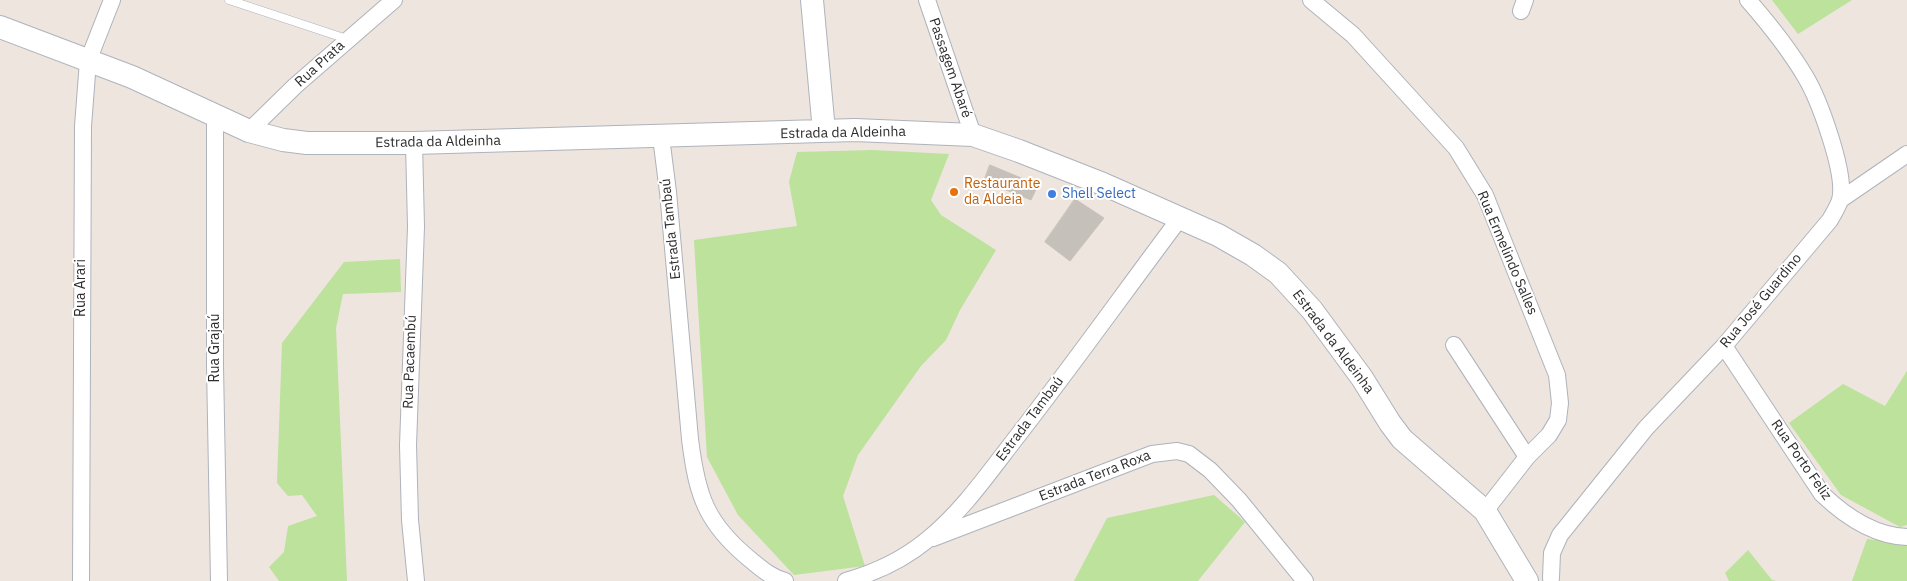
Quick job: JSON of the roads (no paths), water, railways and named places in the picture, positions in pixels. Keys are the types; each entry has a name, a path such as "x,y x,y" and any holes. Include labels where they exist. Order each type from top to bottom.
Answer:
{"street":[{"name":"Rua Arari","path":"81,581 83,126 88,61 112,0"},
{"name":"Rua Prata","path":"249,131 347,39 394,0"},
{"path":"812,0 824,131"},
{"name":"Passagem Abaré","path":"927,0 974,135"},
{"name":"Rua Ermelindo Salles","path":"1311,0 1353,35 1456,148 1485,195 1559,387 1558,420 1549,436 1527,456 1485,511"},
{"name":"Rua José Guardino","path":"1550,580 1552,553 1560,535 1646,428 1724,346 1830,220 1840,200 1841,179 1835,152 1806,78 1783,44 1748,0"},
{"name":"Estrada da Aldeinha","path":"0,27 161,90 249,131 283,140 307,143 414,143 824,131 910,132 974,135 1072,170 1180,218 1235,245 1278,273 1312,310 1362,378 1390,423 1402,438 1485,511 1527,581"},
{"name":"Rua Grajaú","path":"215,116 214,366 218,581"},
{"name":"Estrada Tambaú","path":"661,137 669,201 690,439 698,489 711,518 737,549 774,578 785,581"},
{"name":"Rua Pacaembú","path":"414,143 416,227 408,445 410,520 416,581"},
{"path":"1840,200 1907,154"},
{"name":"Estrada Tambaú","path":"846,581 864,576 926,541 976,489 1039,408 1180,218"},
{"path":"1454,345 1527,456"},
{"name":"Rua Porto Feliz","path":"1724,346 1822,494 1840,511 1856,521 1893,537 1907,537"},
{"name":"Estrada Terra Roxa","path":"926,541 1152,454 1177,451 1189,454 1210,470 1239,500 1305,581"}],"lane":[{"path":"229,0 347,39"}],"place":[{"name":"Restaurante da Aldeia","path":"954,192"},
{"name":"Shell Select","path":"1052,194"}]}
